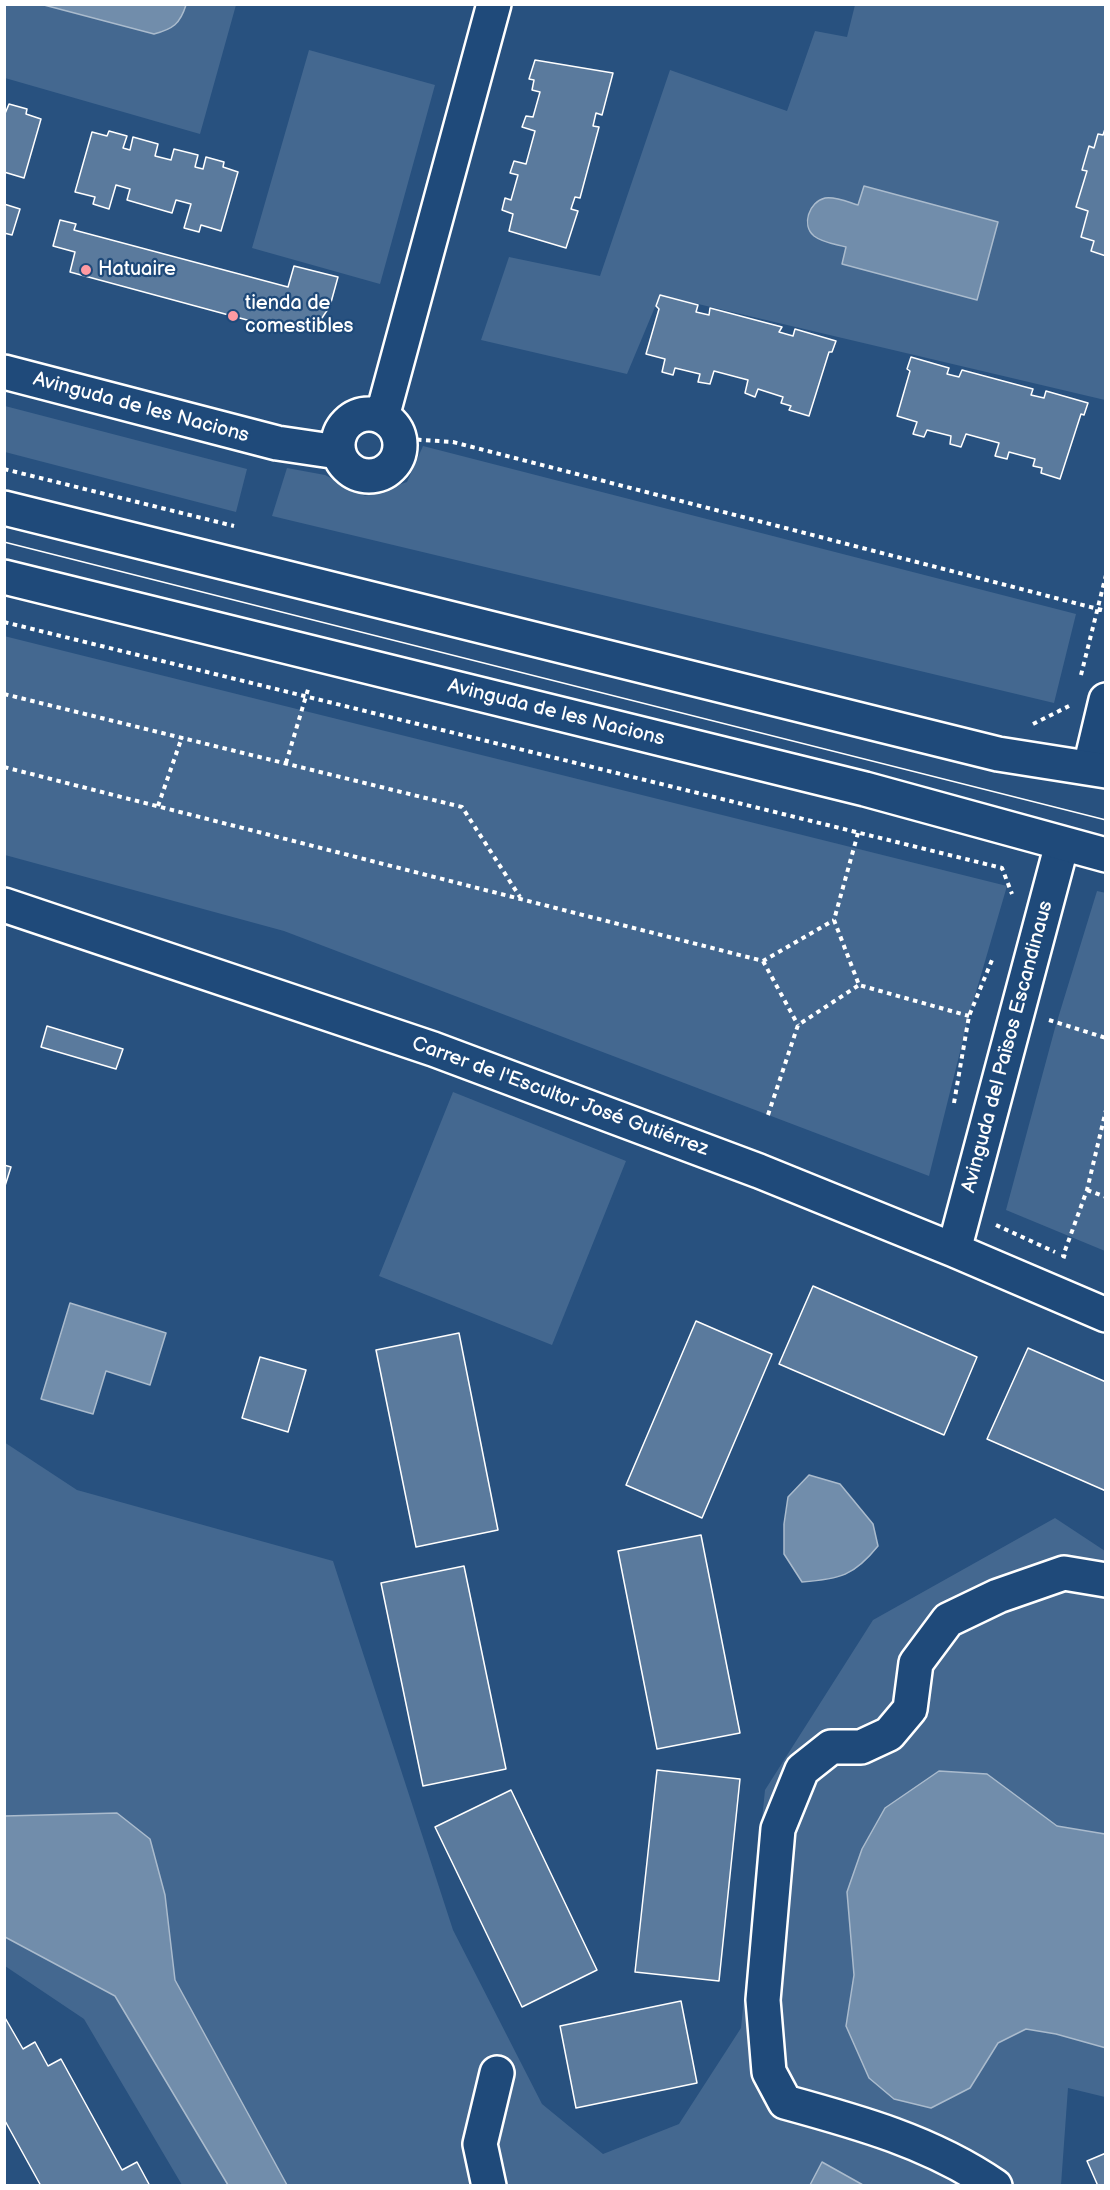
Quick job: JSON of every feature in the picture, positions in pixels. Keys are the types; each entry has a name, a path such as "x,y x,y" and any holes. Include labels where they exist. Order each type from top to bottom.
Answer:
{"street":[{"path":"391,428 363,414 342,438 342,461 356,474 376,476 385,472 398,458 400,448 391,428 494,4"},
{"name":"Avinguda de les Nacions","path":"4,372 277,443 310,430 342,438"},
{"path":"4,508 998,754 1098,769 1104,706"},
{"name":"Avinguda de les Nacions","path":"4,577 865,789 1106,855"},
{"name":"Avinguda del Països Escandinaus","path":"954,1250 1062,844"},
{"name":"Carrer de l'Escultor José Gutiérrez","path":"4,905 433,1049 759,1171 1106,1315"},
{"path":"995,2186 975,2172 893,2133 785,2102 769,2072 763,2000 778,1829 802,1770 831,1747 861,1747 889,1734 903,1717 910,1708 916,1663 948,1620 998,1596 1064,1573 1106,1580"},
{"path":"489,2186 480,2144 497,2073"}],"path":[{"path":"391,428 453,442 1106,611"},
{"path":"4,469 235,526"},
{"path":"1078,683 1106,575"},
{"path":"4,622 1002,868 1015,904"},
{"path":"4,694 462,807 521,898"},
{"path":"1031,724 1073,705 1104,706"},
{"path":"158,806 182,738"},
{"path":"4,767 763,961 834,920"},
{"path":"858,833 834,920 859,985"},
{"path":"953,1109 969,1016 994,955"},
{"path":"763,961 798,1025"},
{"path":"768,1115 798,1025 859,985 969,1016"},
{"path":"1043,1018 1106,1038"},
{"path":"1064,1256 1087,1190 1106,1110"},
{"path":"1087,1190 1106,1197"},
{"path":"987,1220 1074,1260"}],"shaded area":[{"path":"4,5 236,5 200,134 5,78"},
{"path":"44,5 186,5 175,25 154,34"},
{"path":"855,5 1105,5 1105,400 660,295 627,374 481,340 509,257 600,276 670,70 787,111 815,31 847,37"},
{"path":"309,50 435,85 380,284 252,248"},
{"path":"864,186 998,222 977,300 842,264 846,247 825,242 814,236 808,226 808,220 811,209 819,200 829,198 858,205"},
{"path":"5,406 247,469 236,512 5,452"},
{"path":"423,446 1076,614 1054,703 272,516 287,468 325,475 365,496 407,482"},
{"path":"4,636 1007,886 969,1016 929,1176 284,931 5,855"},
{"path":"1097,891 1106,893 1105,1251 1006,1210 1055,1028"},
{"path":"453,1092 626,1161 552,1345 379,1276"},
{"path":"70,1303 166,1333 150,1385 106,1371 93,1414 41,1399"},
{"path":"4,1442 77,1490 333,1561 453,1930 542,2104 603,2154 679,2124 741,2028 765,1790 873,1620 1055,1518 1105,1551 1105,2097 1068,2088 1061,2185 182,2185 84,2019 5,1966"},
{"path":"809,1475 840,1484 873,1524 878,1546 861,1564 845,1574 802,1582 784,1554 784,1524 788,1497"},
{"path":"939,1771 987,1774 1057,1826 1105,1834 1106,2048 1056,2034 1026,2029 998,2043 970,2088 931,2108 894,2099 869,2078 846,2026 854,1975 847,1892 862,1849 885,1808"},
{"path":"117,1813 150,1839 165,1895 175,1980 287,2185 228,2185 115,1996 5,1937 5,1816"},
{"path":"822,2162 863,2185 810,2185"}],"building":[{"path":"535,60 613,73 602,115 596,113 593,126 599,127 580,198 575,197 571,209 578,211 566,248 509,231 513,214 502,210 505,198 511,200 518,175 510,173 514,161 526,164 535,131 522,127 526,116 533,117 540,92 532,90 534,80 529,79"},
{"path":"9,104 27,109 26,114 41,119 24,178 4,172 4,116"},
{"path":"1106,126 1106,256 1091,251 1094,241 1081,237 1088,211 1076,207 1087,171 1082,170 1089,146 1094,148 1098,134 1103,135"},
{"path":"109,131 127,136 123,148 130,150 133,137 158,144 155,156 171,160 174,149 198,155 195,167 203,169 206,157 224,162 223,167 238,172 221,231 201,225 199,232 184,228 191,204 176,200 172,213 127,200 130,189 116,185 109,209 93,204 95,197 75,192 92,132 107,136"},
{"path":"4,204 20,209 12,235 4,233"},
{"path":"60,220 76,224 74,230 288,287 294,266 338,277 330,306 322,318 315,324 302,329 284,330 70,272 75,252 53,246"},
{"path":"660,295 698,305 696,312 709,315 710,308 782,327 779,332 793,336 795,329 836,341 832,352 829,352 809,416 789,410 791,406 781,403 783,397 758,389 755,397 745,393 748,380 714,371 710,384 698,382 700,374 675,368 673,375 662,372 665,359 646,354 659,309 656,306"},
{"path":"911,357 949,368 947,374 959,377 962,370 1033,389 1031,395 1044,398 1046,391 1088,403 1084,415 1081,414 1060,479 1041,473 1042,468 1033,466 1035,459 1009,452 1007,459 995,456 999,443 966,434 961,447 950,444 951,436 927,430 924,437 913,434 917,422 897,416 910,371 907,369"},
{"path":"47,1026 123,1049 116,1069 41,1047"},
{"path":"4,1165 11,1167 4,1189"},
{"path":"813,1286 977,1357 944,1435 779,1364"},
{"path":"696,1321 772,1354 702,1518 626,1485"},
{"path":"459,1333 498,1530 416,1547 376,1350"},
{"path":"1028,1348 1106,1382 1106,1491 987,1439"},
{"path":"260,1357 306,1370 288,1432 242,1418"},
{"path":"701,1535 740,1733 657,1749 618,1551"},
{"path":"464,1566 506,1769 423,1786 381,1583"},
{"path":"657,1770 740,1779 719,1981 635,1972"},
{"path":"511,1790 597,1970 522,2007 435,1827"},
{"path":"681,2001 697,2083 576,2108 560,2026"},
{"path":"4,2016 23,2049 35,2042 48,2066 61,2059 122,2170 137,2162 150,2186 41,2186 4,2119"},
{"path":"1106,2153 1106,2186 1098,2186 1087,2161"}],"tram line":[{"path":"4,542 1106,820"}],"place":[{"name":"Hatuaire","path":"86,270"},
{"name":"tienda de comestibles","path":"233,316"}]}
